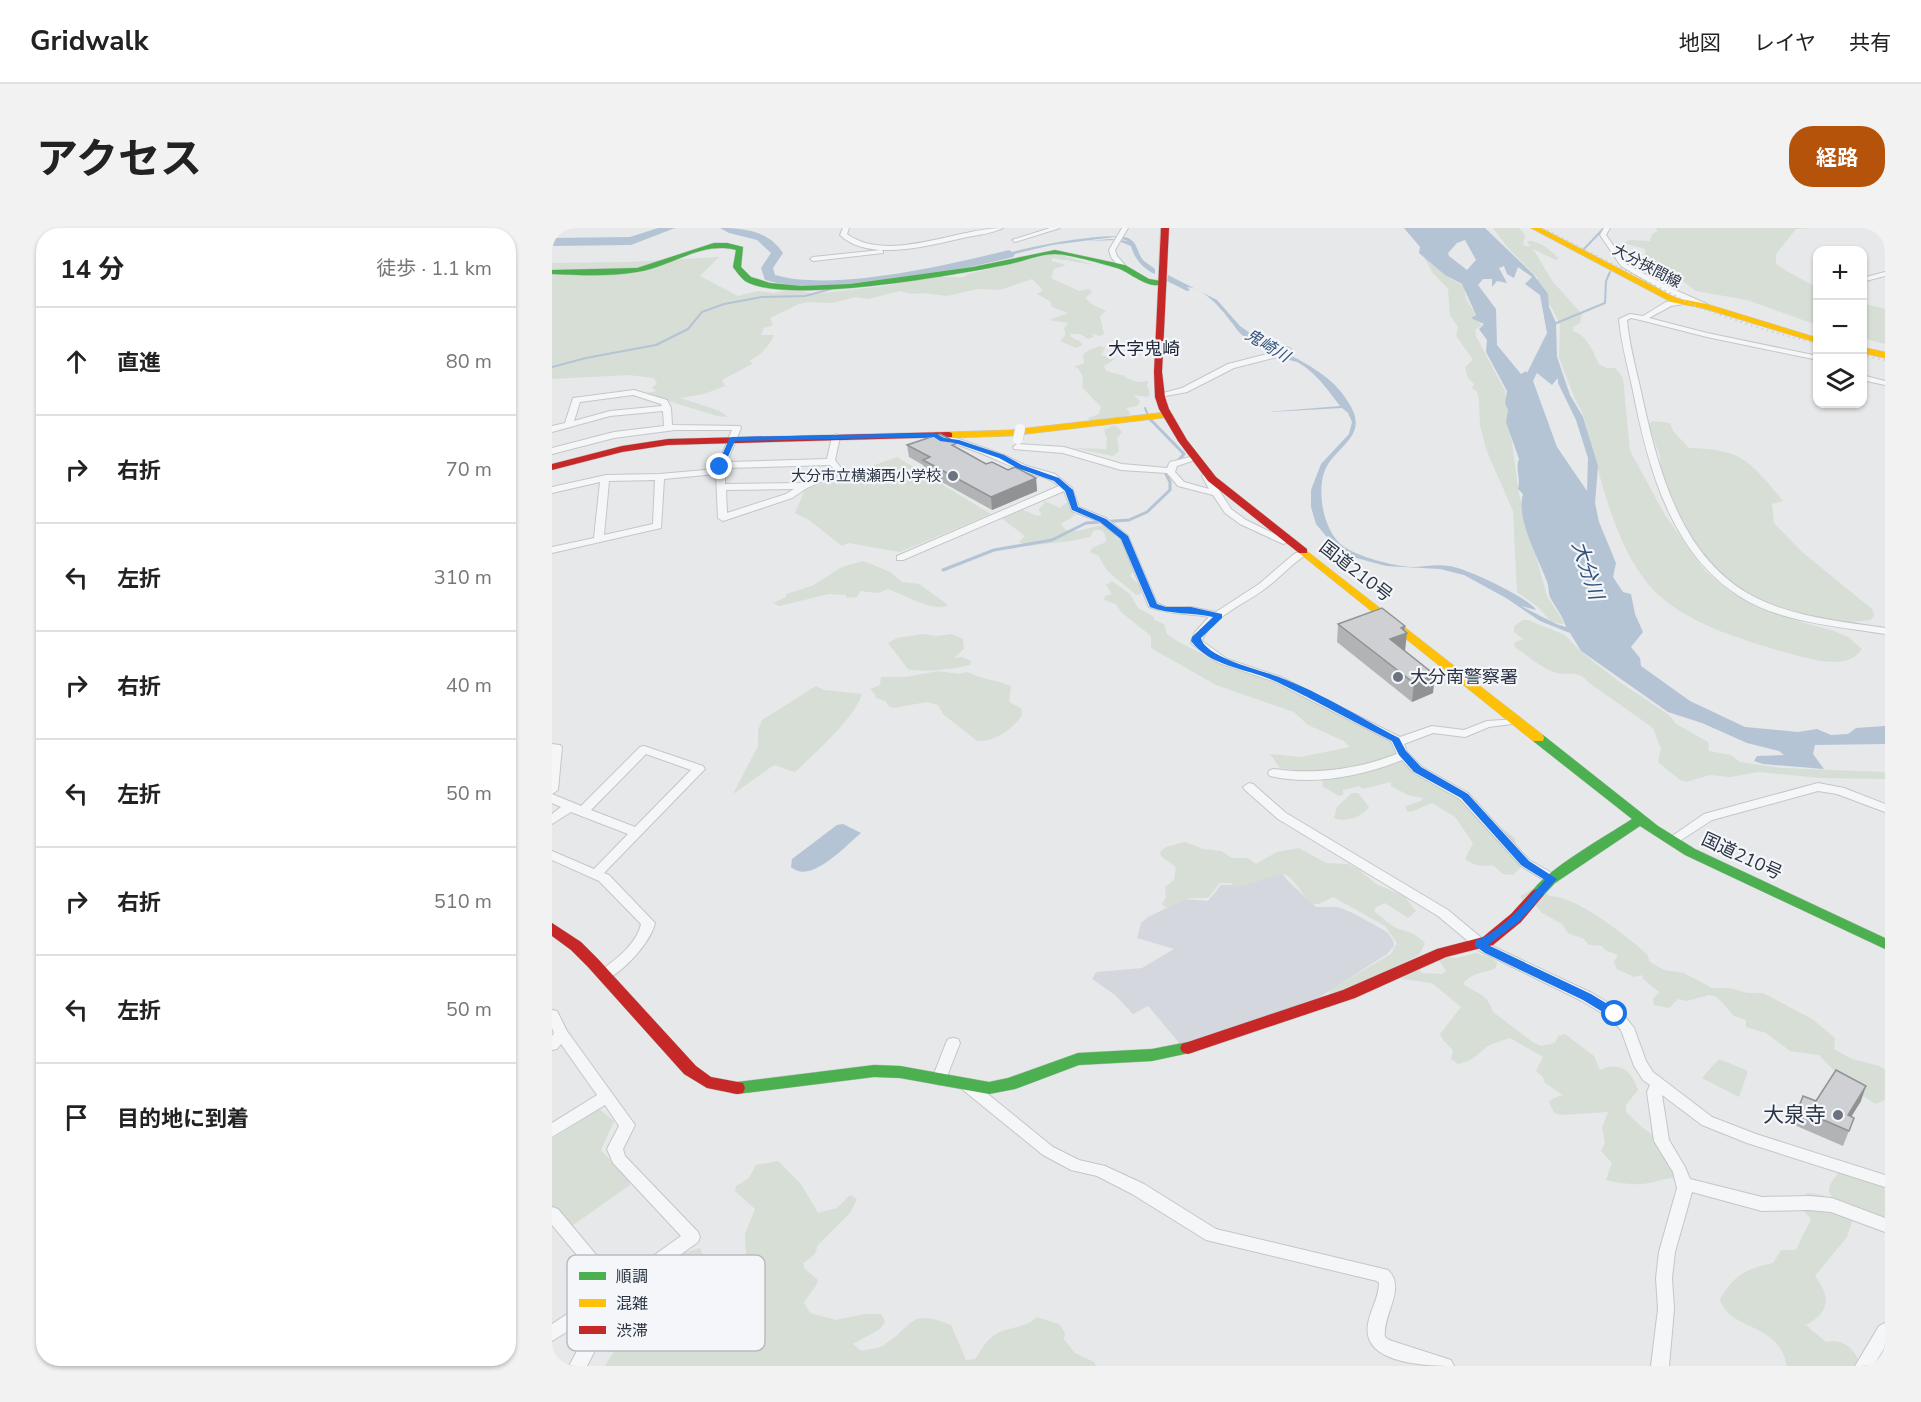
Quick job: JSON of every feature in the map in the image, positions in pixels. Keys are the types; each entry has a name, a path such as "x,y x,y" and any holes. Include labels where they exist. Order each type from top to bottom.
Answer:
{"main road":[{"name":"国道210号","path":"1165,228 1158,372 1160,395 1168,415 1197,461 1223,488 1640,820 1671,841 1885,944"},
{"name":"大分挾間線","path":"1535,228 1603,261 1657,292 1681,302 1704,306 1813,339"},
{"path":"552,272 644,269 664,264 696,249 718,245 740,249 737,267 748,279 769,285 789,287 883,282 985,267 1051,252 1066,253 1120,266 1145,280 1163,276"},
{"path":"1867,351 1885,355"},
{"path":"552,467 644,445 732,439 1038,431 1168,415"},
{"path":"552,928 576,946 690,1070 713,1084 752,1088 874,1071 894,1071 988,1088 998,1087 1078,1059 1152,1055 1200,1046 1349,994 1442,953 1488,941 1516,918 1552,879 1640,820"}],"street":[{"path":"846,228 844,237 852,242 880,248 909,247"},
{"path":"813,259 880,253 1000,228"},
{"path":"1015,240 1057,228"},
{"path":"1120,266 1122,265 1114,257 1112,250 1125,228"},
{"path":"1607,228 1603,235 1623,265 1670,291 1704,306"},
{"path":"1867,279 1885,274"},
{"path":"1644,318 1669,304 1681,302"},
{"path":"1813,357 1707,336 1646,321 1644,318 1630,316 1623,319 1640,407 1662,488 1694,548 1726,583 1761,603 1790,614 1885,631"},
{"path":"1160,395 1180,392 1231,366 1275,355 1285,350"},
{"path":"1867,378 1885,384"},
{"path":"569,425 576,400 634,392 664,402 667,408 668,428"},
{"path":"552,429 610,414 667,408"},
{"path":"552,451 614,435 668,428 737,428 720,468 723,518 792,495 804,486 840,472 832,462 720,468 660,477 605,478 552,490"},
{"path":"1005,458 1017,443 1020,429"},
{"path":"935,435 942,440 956,441 1005,458 1024,468 1047,474 1065,487 1075,509 1103,520 1125,538 1153,605 1165,610 1191,610 1219,616"},
{"path":"832,462 836,437"},
{"path":"1017,443 1064,450 1121,467 1169,471 1181,484 1216,493"},
{"path":"1169,471 1173,464 1197,461 1225,508 1239,519 1299,550 1264,585 1219,616 1196,639 1211,654 1235,666 1277,679 1398,742 1404,755 1422,773 1464,796 1525,863 1552,879"},
{"path":"552,550 659,525 660,477"},
{"path":"599,539 605,478"},
{"path":"721,487 804,486"},
{"path":"900,558 1065,487"},
{"path":"1398,742 1432,729 1465,734 1487,724 1515,721"},
{"path":"552,747 556,747 552,790"},
{"path":"583,811 644,749 699,769 596,874"},
{"path":"1274,773 1315,774 1374,765 1404,755"},
{"path":"1249,787 1282,816 1443,913 1489,951 1587,997 1615,1014 1626,1026 1645,1072 1715,1125 1885,1180"},
{"path":"1671,841 1708,817 1818,787 1840,791 1885,808"},
{"path":"552,798 568,807 637,833"},
{"path":"552,820 568,807"},
{"path":"552,855 604,878 649,925 624,958 604,975"},
{"path":"552,1015 557,1040 607,1095 627,1125 615,1149 618,1159 692,1237 667,1255"},
{"path":"939,1079 953,1043"},
{"path":"1658,1084 1654,1092 1662,1141 1680,1171 1684,1184 1666,1258 1666,1309 1660,1366"},
{"path":"967,1085 1048,1151 1076,1166 1095,1168 1122,1181 1212,1235 1382,1275 1387,1280 1388,1289 1376,1321 1377,1340 1383,1346 1445,1366"},
{"path":"552,1131 607,1095"},
{"path":"1684,1184 1762,1204 1832,1205 1885,1225"},
{"path":"552,1214 587,1255"},
{"path":"552,1333 567,1323"},
{"path":"1864,1366 1885,1331"},
{"path":"579,1366 587,1351"}],"shaded area":[{"path":"1493,228 1519,228 1525,235 1523,245 1530,247 1527,241 1536,242 1549,249 1559,259 1556,260 1533,249 1553,282 1582,314 1580,323 1573,327 1573,331 1586,340 1599,364 1607,368 1615,368 1623,378 1630,451 1665,515 1705,571 1729,591 1765,609 1848,637 1862,649 1856,655 1842,661 1824,661 1739,638 1679,611 1649,585 1625,547 1608,502 1582,412 1559,358 1560,325 1537,286 1538,278 1508,248"},
{"path":"1655,228 1815,228 1796,229 1776,254 1776,264 1813,285 1813,324 1747,300 1696,291 1676,276 1665,274 1657,278 1647,274 1651,269 1645,259 1645,249 1624,243 1630,240 1650,241 1652,234 1658,231"},
{"path":"1055,253 1095,265 1052,258 1052,261 1066,265 1054,269 1051,278 1079,291 1090,289 1092,292 1085,298 1106,311 1100,316 1104,334 1100,336 1091,333 1094,337 1088,339 1080,334 1070,334 1071,337 1081,342 1082,345 1076,348 1060,341 1065,336 1065,330 1063,330 1068,323 1049,320 1068,313 1052,307 1050,301 1037,294 1043,290 1032,279 1000,290 978,289 947,296 911,294 900,291 868,299 856,297 833,303 799,304 770,318 773,325 764,328 761,335 774,335 769,344 750,360 752,364 722,380 725,386 704,394 680,398 720,411 728,417 717,416 649,395 646,393 657,391 652,388 657,383 654,378 629,375 552,379 552,263 719,257 700,276 738,296 758,291 773,293 795,289 813,294 893,285 897,282 936,277 964,277 968,274"},
{"path":"1423,255 1453,280 1464,286 1466,299 1475,313 1474,318 1482,325 1475,330 1476,336 1505,391 1519,494 1547,596 1565,624 1552,623 1538,607 1517,592 1513,511 1486,449 1480,425 1477,392 1472,388 1474,384 1468,378 1465,367 1472,361 1472,358 1456,336 1458,327 1450,315 1448,289 1432,272"},
{"path":"1867,304 1885,309 1885,344 1867,339"},
{"path":"1100,346 1105,348 1101,355 1115,359 1104,366 1106,371 1137,382 1149,381 1147,385 1150,394 1148,397 1134,395 1140,402 1137,406 1126,408 1131,414 1127,416 1090,421 1088,418 1099,414 1101,407 1082,387 1083,377 1078,368 1074,367 1084,363 1083,355 1089,350"},
{"path":"1653,421 1670,423 1673,431 1689,448 1721,451 1744,460 1753,467 1783,501 1772,504 1774,523 1801,551 1873,610 1874,616 1870,620 1851,622 1809,616 1760,600 1730,582 1710,562 1692,536 1662,482 1660,456 1648,424"},
{"path":"1115,425 1122,432 1117,438 1119,451 1113,456 1074,448 1106,449 1107,438 1104,430"},
{"path":"897,457 991,514 900,552 848,543 842,546 809,520 795,513 805,490"},
{"path":"1042,500 1060,508 1066,503 1070,504 1075,515 1061,524 1066,530 1078,531 1106,525 1114,532 1115,537 1122,542 1134,571 1130,576 1141,587 1141,594 1136,595 1110,573 1099,556 1090,552 1092,548 1106,542 1102,530 1094,530 1090,537 1071,541 1027,546 1019,542 1025,536 1001,518 1019,510 1038,516 1042,514 1038,510 1045,503"},
{"path":"863,561 890,572 902,582 919,584 948,605 935,607 927,605 888,589 878,593 860,591 857,597 846,598 846,595 829,594 779,606 773,603 786,597 786,594 812,586 842,567"},
{"path":"1112,581 1130,594 1138,608 1154,617 1154,620 1164,624 1167,634 1177,641 1228,667 1270,681 1389,739 1397,746 1397,754 1391,760 1401,761 1410,766 1470,804 1515,838 1516,847 1524,858 1520,868 1513,875 1503,874 1493,865 1479,865 1465,859 1473,843 1455,817 1432,803 1411,812 1406,811 1406,806 1421,801 1423,798 1408,795 1391,786 1391,782 1363,789 1359,786 1343,790 1343,795 1339,796 1322,786 1324,773 1280,768 1270,754 1300,757 1350,747 1344,741 1308,725 1294,712 1216,685 1151,648 1151,636 1121,612 1116,604 1104,600 1105,596 1112,594 1106,585"},
{"path":"1523,620 1565,635 1581,652 1621,683 1669,715 1676,724 1708,742 1709,751 1731,755 1740,762 1781,768 1885,772 1885,779 1820,778 1759,772 1730,777 1710,775 1686,782 1680,780 1658,762 1661,749 1653,728 1581,676 1551,671 1515,647 1514,643 1523,639 1514,632 1514,626"},
{"path":"922,634 936,636 952,634 963,639 964,649 954,658 962,657 971,661 971,664 940,670 908,669 888,643 897,638"},
{"path":"938,671 959,674 967,672 1011,686 1009,702 1021,708 1022,715 1002,734 977,741 943,714 938,705 927,702 893,708 888,706 886,701 876,698 870,689 880,685 881,677 906,677"},
{"path":"816,686 824,690 862,694 858,704 843,724 795,772 774,765 733,794 758,746 758,730 762,720"},
{"path":"1352,793 1358,793 1369,807 1362,814 1353,818 1343,820 1334,818 1337,807"},
{"path":"1185,842 1203,849 1221,851 1232,858 1248,858 1256,864 1277,852 1299,848 1326,863 1348,864 1376,884 1404,896 1416,911 1408,918 1385,903 1375,908 1374,911 1396,928 1413,934 1425,943 1419,955 1359,985 1329,994 1330,990 1391,954 1397,943 1385,926 1333,897 1319,904 1312,904 1293,881 1283,874 1235,887 1231,883 1220,883 1208,898 1190,898 1166,908 1162,904 1166,897 1165,887 1174,880 1176,867 1161,856 1160,852 1166,847"},
{"path":"1277,867 1288,881 1316,907 1338,907 1355,914 1387,932 1394,946 1387,954 1320,997 1201,1041 1181,1045 1148,1006 1133,1014 1115,995 1092,979 1096,972 1142,968 1174,949 1137,938 1141,923 1148,917 1185,899 1208,901 1221,885 1232,885"},
{"path":"1534,888 1545,890 1549,896 1573,903 1601,918 1647,954 1650,962 1664,970 1684,973 1712,988 1763,993 1812,1019 1835,1038 1834,1049 1852,1059 1879,1066 1885,1070 1885,1100 1875,1104 1862,1095 1857,1084 1834,1071 1819,1055 1790,1051 1766,1033 1746,1027 1746,1020 1734,1016 1717,997 1709,995 1687,1001 1678,999 1669,1008 1654,1005 1653,999 1659,992 1643,979 1642,975 1634,977 1617,969 1614,962 1618,955 1605,950 1602,946 1589,945 1584,939 1568,933 1562,924 1542,913 1535,904 1524,903 1520,896"},
{"path":"1476,953 1497,962 1496,968 1475,975 1463,984 1485,998 1493,1012 1534,1043 1541,1046 1555,1043 1558,1036 1565,1034 1594,1056 1600,1070 1607,1067 1619,1067 1632,1077 1638,1090 1626,1105 1626,1112 1659,1139 1681,1179 1670,1178 1636,1184 1606,1180 1612,1163 1601,1151 1605,1142 1602,1128 1608,1112 1562,1115 1554,1113 1549,1102 1563,1095 1545,1083 1543,1077 1536,1071 1543,1057 1510,1038 1488,1046 1465,1062 1458,1064 1451,1059 1453,1050 1440,1034 1461,1007 1432,983 1403,979 1402,976 1416,968 1423,973 1442,974 1446,971 1436,956 1457,958"},
{"path":"1719,1059 1748,1071 1739,1097 1702,1078"},
{"path":"599,1109 614,1121 601,1150 628,1179 630,1185 566,1230 552,1214 552,1139"},
{"path":"778,1161 801,1184 818,1213 837,1208 850,1195 857,1199 850,1213 817,1246 813,1256 803,1263 804,1268 818,1280 804,1303 810,1313 836,1320 864,1314 881,1314 885,1322 880,1329 853,1344 861,1351 882,1346 913,1321 927,1318 951,1325 966,1360 975,1359 993,1336 1004,1330 1027,1324 1037,1317 1059,1324 1065,1333 1064,1339 1075,1353 1094,1362 1096,1366 605,1366 614,1351 765,1351 765,1255 746,1255 745,1234 755,1209 735,1191 736,1186 749,1178 756,1165"},
{"path":"1840,1170 1885,1183 1885,1222 1844,1205 1831,1195 1830,1185"},
{"path":"1807,1193 1823,1195 1853,1219 1847,1237 1815,1276 1824,1291 1826,1303 1820,1315 1806,1325 1826,1342 1837,1342 1849,1347 1858,1359 1856,1366 1787,1366 1782,1352 1774,1341 1764,1333 1733,1317 1725,1309 1720,1299 1736,1278 1748,1270 1773,1263 1781,1250 1796,1250 1811,1219 1801,1208 1800,1201"},
{"path":"700,1248 703,1255 681,1255 684,1253"}],"water":[{"name":"大分川","path":"1404,228 1485,228 1533,274 1548,294 1549,307 1556,323 1557,357 1570,395 1583,417 1598,466 1595,503 1599,522 1616,563 1613,577 1623,592 1631,594 1635,614 1643,632 1631,647 1640,658 1641,666 1690,701 1745,727 1798,732 1817,729 1831,735 1848,734 1856,728 1885,726 1885,744 1815,745 1813,754 1824,769 1763,764 1754,761 1757,756 1784,755 1779,751 1747,743 1702,723 1668,712 1581,651 1570,633 1540,621 1506,598 1464,575 1440,569 1386,566 1353,557 1335,547 1316,524 1311,507 1311,490 1321,464 1349,434 1352,422 1348,413 1342,408 1268,412 1340,406 1321,382 1305,367 1268,351 1242,335 1202,292 1217,300 1240,326 1250,333 1318,371 1341,392 1350,405 1355,415 1354,432 1327,466 1322,485 1326,520 1330,531 1343,546 1366,557 1395,565 1412,567 1444,565 1457,568 1496,584 1536,610 1521,606 1566,627 1550,597 1547,581 1525,526 1522,514 1523,494 1518,489 1519,459 1506,422 1507,391 1486,352 1487,340 1479,329 1484,324 1471,318 1476,315 1462,284 1445,275 1419,253 1420,247","holes":["1465,240 1476,260 1467,270 1448,253 1457,243","1504,266 1507,274 1514,278 1518,267 1532,277 1525,284 1540,295 1547,333 1527,373 1526,371 1521,374 1497,345 1496,309 1478,285 1483,279 1492,279 1492,287 1497,281 1507,283 1499,268","1537,373 1552,385 1558,378 1558,383 1576,420 1588,458 1587,491 1557,447 1533,381"]},
{"path":"1117,236 1128,238 1136,245 1144,261 1155,269 1155,274 1140,263 1131,246 1116,240 1087,241 1110,239 1129,241 1114,237 1052,245 981,262 1010,252 1054,243"},
{"path":"1168,275 1197,290 1187,287 1190,290 1187,291 1167,281"},
{"path":"843,824 861,833 818,868 799,871 791,867 792,859 837,825"}],"building":[{"path":"940,434 957,443 952,445 986,464 992,462 1008,470 1015,467 1036,478 991,497 923,460 930,457 907,445"},
{"path":"1382,608 1405,626 1401,628 1407,633 1390,639 1435,675 1414,683 1338,624"},
{"path":"1836,1070 1866,1086 1848,1115 1854,1118 1849,1131 1798,1109 1803,1096 1816,1101"}],"waterway":[{"name":"鬼崎川","path":"552,242 631,241 669,228"},
{"name":"鬼崎川","path":"726,228 761,238 773,246 777,253 767,268 769,277 788,283 816,284 886,278 957,266 1009,254"},
{"path":"1583,250 1604,228"},
{"path":"1554,324 1605,303 1606,281 1610,272"},
{"path":"552,367 656,345 688,329 702,312 724,304 762,297 805,296 831,289"},
{"path":"1145,408 1149,418"},
{"path":"1149,418 1184,454 1178,461"},
{"path":"943,570 994,550 1052,540 1086,523 1129,520 1147,512 1170,490 1170,482 1165,472 1171,464"}],"railway":[{"path":"1542,228 1697,307 1762,329 1813,343"},
{"path":"1867,356 1885,360"}],"traffic: fast":[{"path":"552,272 637,270 663,263 701,248 727,246 740,249 737,267 748,279 769,285 801,288 850,286 973,269 1055,252 1122,267 1147,281 1163,282"},
{"path":"1538,738 1653,829 1690,852 1885,944"},
{"path":"1537,894 1550,880 1640,820"},
{"path":"737,1088 874,1071 900,1072 989,1088 1009,1084 1078,1059 1152,1055 1188,1048"}],"traffic: slow":[{"path":"1535,228 1674,300 1704,306 1813,339"},
{"path":"1867,351 1885,355"},
{"path":"949,435 1010,433 1168,415"},
{"path":"1303,551 1538,738"}],"traffic: jam":[{"path":"1165,228 1158,372 1160,397 1164,409 1183,441 1212,479 1303,551"},
{"path":"552,467 622,449 668,442 949,435"},
{"path":"1188,1048 1349,994 1442,953 1488,941 1516,918 1537,894"},
{"path":"552,928 576,946 593,963 690,1070 707,1082 737,1088"}],"place":[{"name":"大分市立横瀬西小学校","path":"953,476"},
{"name":"大分南警察署","path":"1398,677"},
{"name":"大泉寺","path":"1838,1115"}],"district":[{"name":"大字鬼崎","path":"1144,349"}],"route":[{"path":"720,467 732,439 935,435 942,440 953,440 1024,468 1052,476 1069,490 1075,509 1103,520 1116,528 1125,538 1153,605 1165,610 1191,610 1219,616 1197,637 1196,641 1200,645 1223,661 1277,679 1396,740 1400,744 1402,753 1418,770 1464,796 1525,863 1552,879 1516,918 1488,941 1479,944 1489,951 1587,997 1615,1014"}]}
